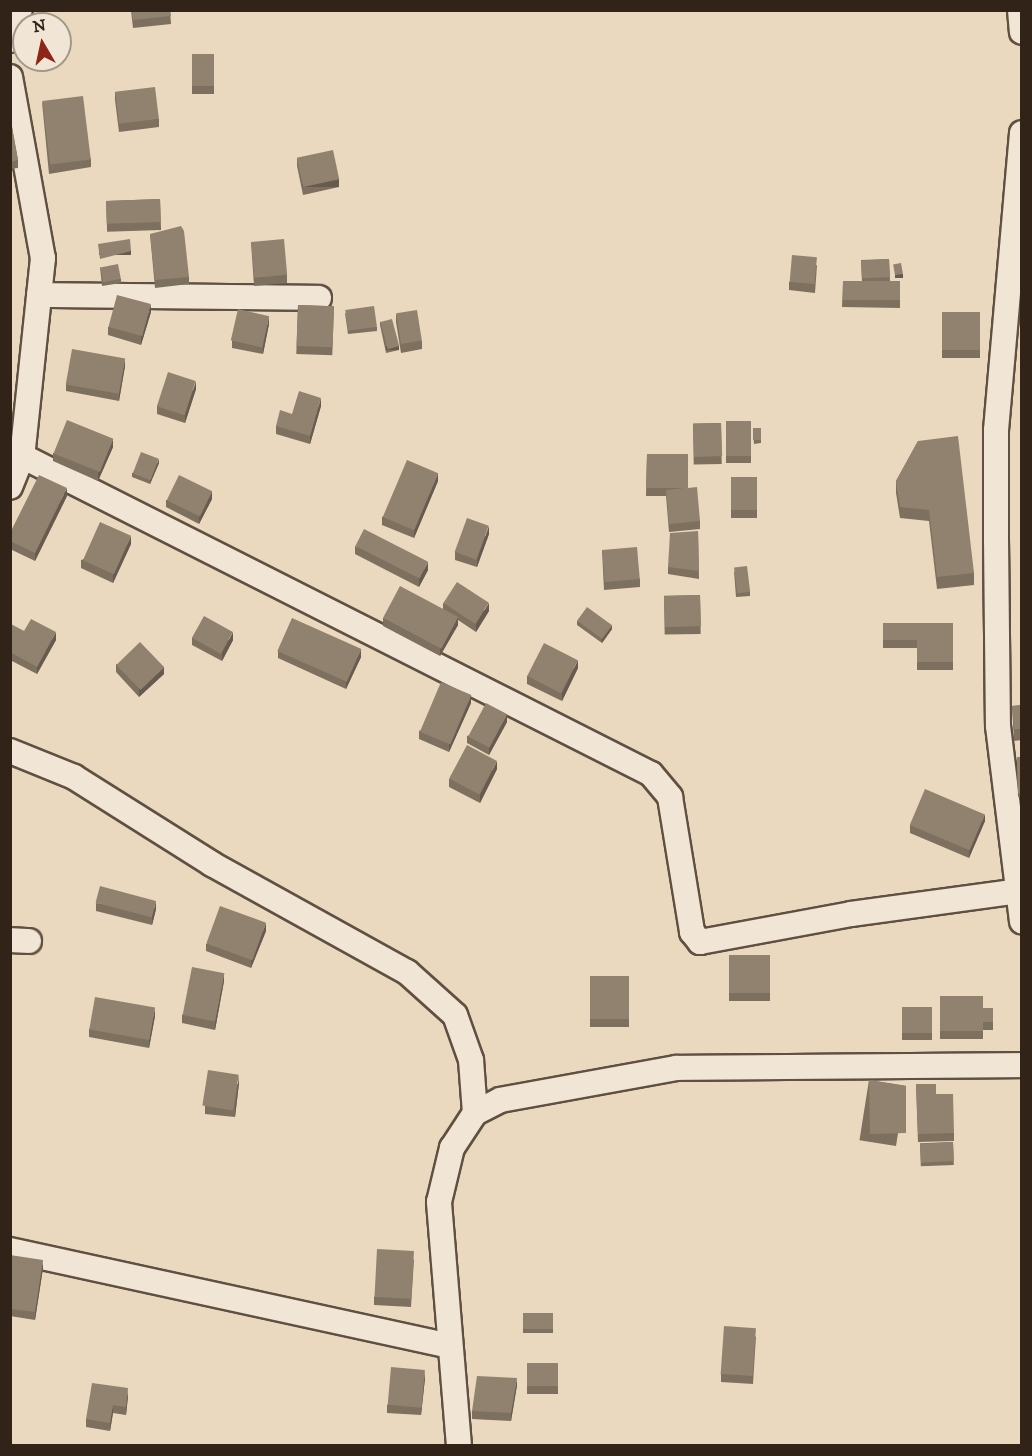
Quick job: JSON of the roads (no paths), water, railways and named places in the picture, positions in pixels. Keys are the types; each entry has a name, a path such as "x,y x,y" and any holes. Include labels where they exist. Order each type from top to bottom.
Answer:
{"street":[{"path":"10,40 20,10"},
{"path":"1020,10 1022,32"},
{"path":"10,77 44,258 10,487"},
{"path":"1022,133 996,430 998,726 1022,922"},
{"path":"39,296 319,298"},
{"path":"16,453 651,774 670,797 692,932 700,942 851,914 1018,891"},
{"path":"10,751 74,777 212,864 407,972 455,1015 471,1060 475,1113"},
{"path":"459,1446 439,1202 452,1148 475,1113 509,1098 676,1068 1022,1065"},
{"path":"10,1250 449,1346"}]}
